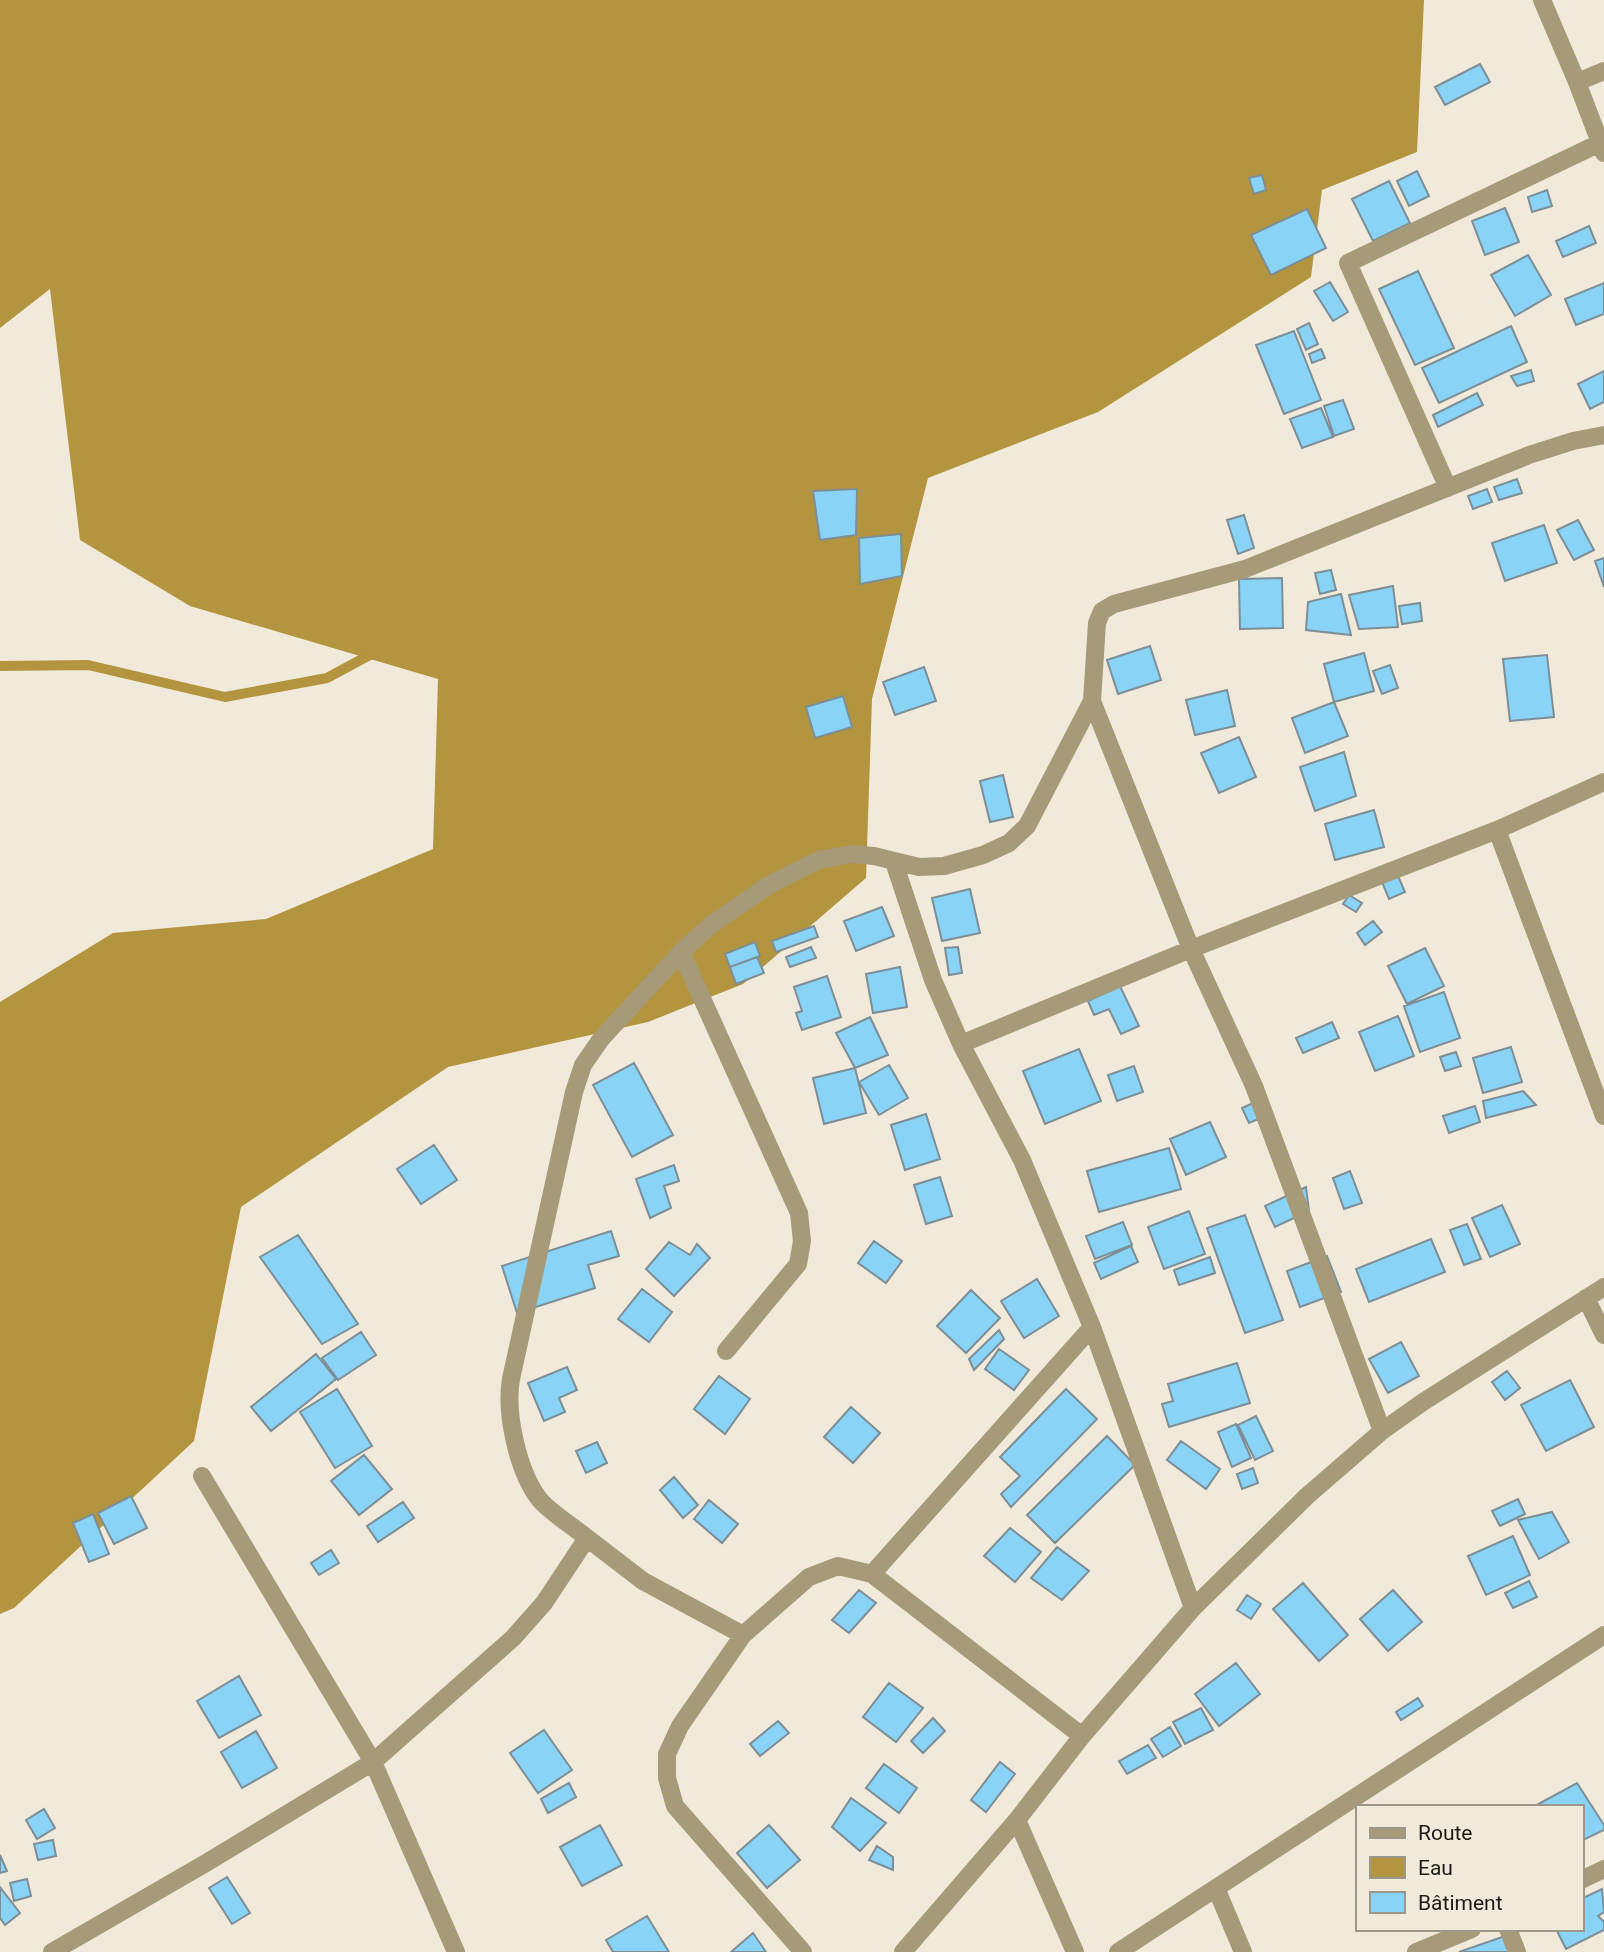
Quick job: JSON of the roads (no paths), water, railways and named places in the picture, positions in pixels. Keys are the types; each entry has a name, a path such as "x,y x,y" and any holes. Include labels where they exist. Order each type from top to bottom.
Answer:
{"street":[{"path":"1448,488 1348,263 1602,148 1542,0"},
{"path":"1577,82 1604,71"},
{"path":"743,1636 643,1581 540,1500 512,1433 508,1398 511,1379 574,1092 583,1065 601,1039 681,952 712,923 769,885 819,860 851,854 874,856 919,867 944,866 983,855 1009,843 1027,826 1092,701 1097,623 1102,611 1114,604 1245,569 1540,452 1573,441 1604,435"},
{"path":"1092,701 1191,949 1254,1086 1382,1431"},
{"path":"961,1044 1191,949 1497,830 1604,782"},
{"path":"1497,830 1604,1116"},
{"path":"894,862 933,980 961,1044 1022,1160 1092,1327 1193,1608"},
{"path":"681,952 799,1213 802,1241 798,1264 726,1351"},
{"path":"902,1952 1017,1820 1082,1736 1193,1608 1307,1496 1382,1431 1434,1394 1604,1287"},
{"path":"1586,1298 1604,1335"},
{"path":"872,1574 1092,1327"},
{"path":"202,1476 373,1762 456,1952"},
{"path":"52,1952 217,1857 373,1762 513,1638 544,1603 587,1538"},
{"path":"803,1952 675,1806 667,1778 667,1754 680,1726 743,1636 809,1577 838,1566 872,1574 1082,1736"},
{"path":"1118,1952 1604,1635"},
{"path":"1017,1820 1075,1952"},
{"path":"1583,1879 1604,1869"},
{"path":"1216,1888 1243,1952"},
{"path":"1416,1952 1467,1931"},
{"path":"1509,1931 1517,1952"}],"water":[{"path":"0,0 1424,0 1417,152 1322,190 1311,277 1098,412 928,478 872,699 866,878 743,984 648,1022 448,1067 241,1207 194,1441 14,1608 0,1614 0,1002 113,933 266,919 433,849 438,679 190,606 80,540 50,289 0,328"}],"waterway":[{"path":"0,666 88,665 225,697 327,678 377,651"}]}
